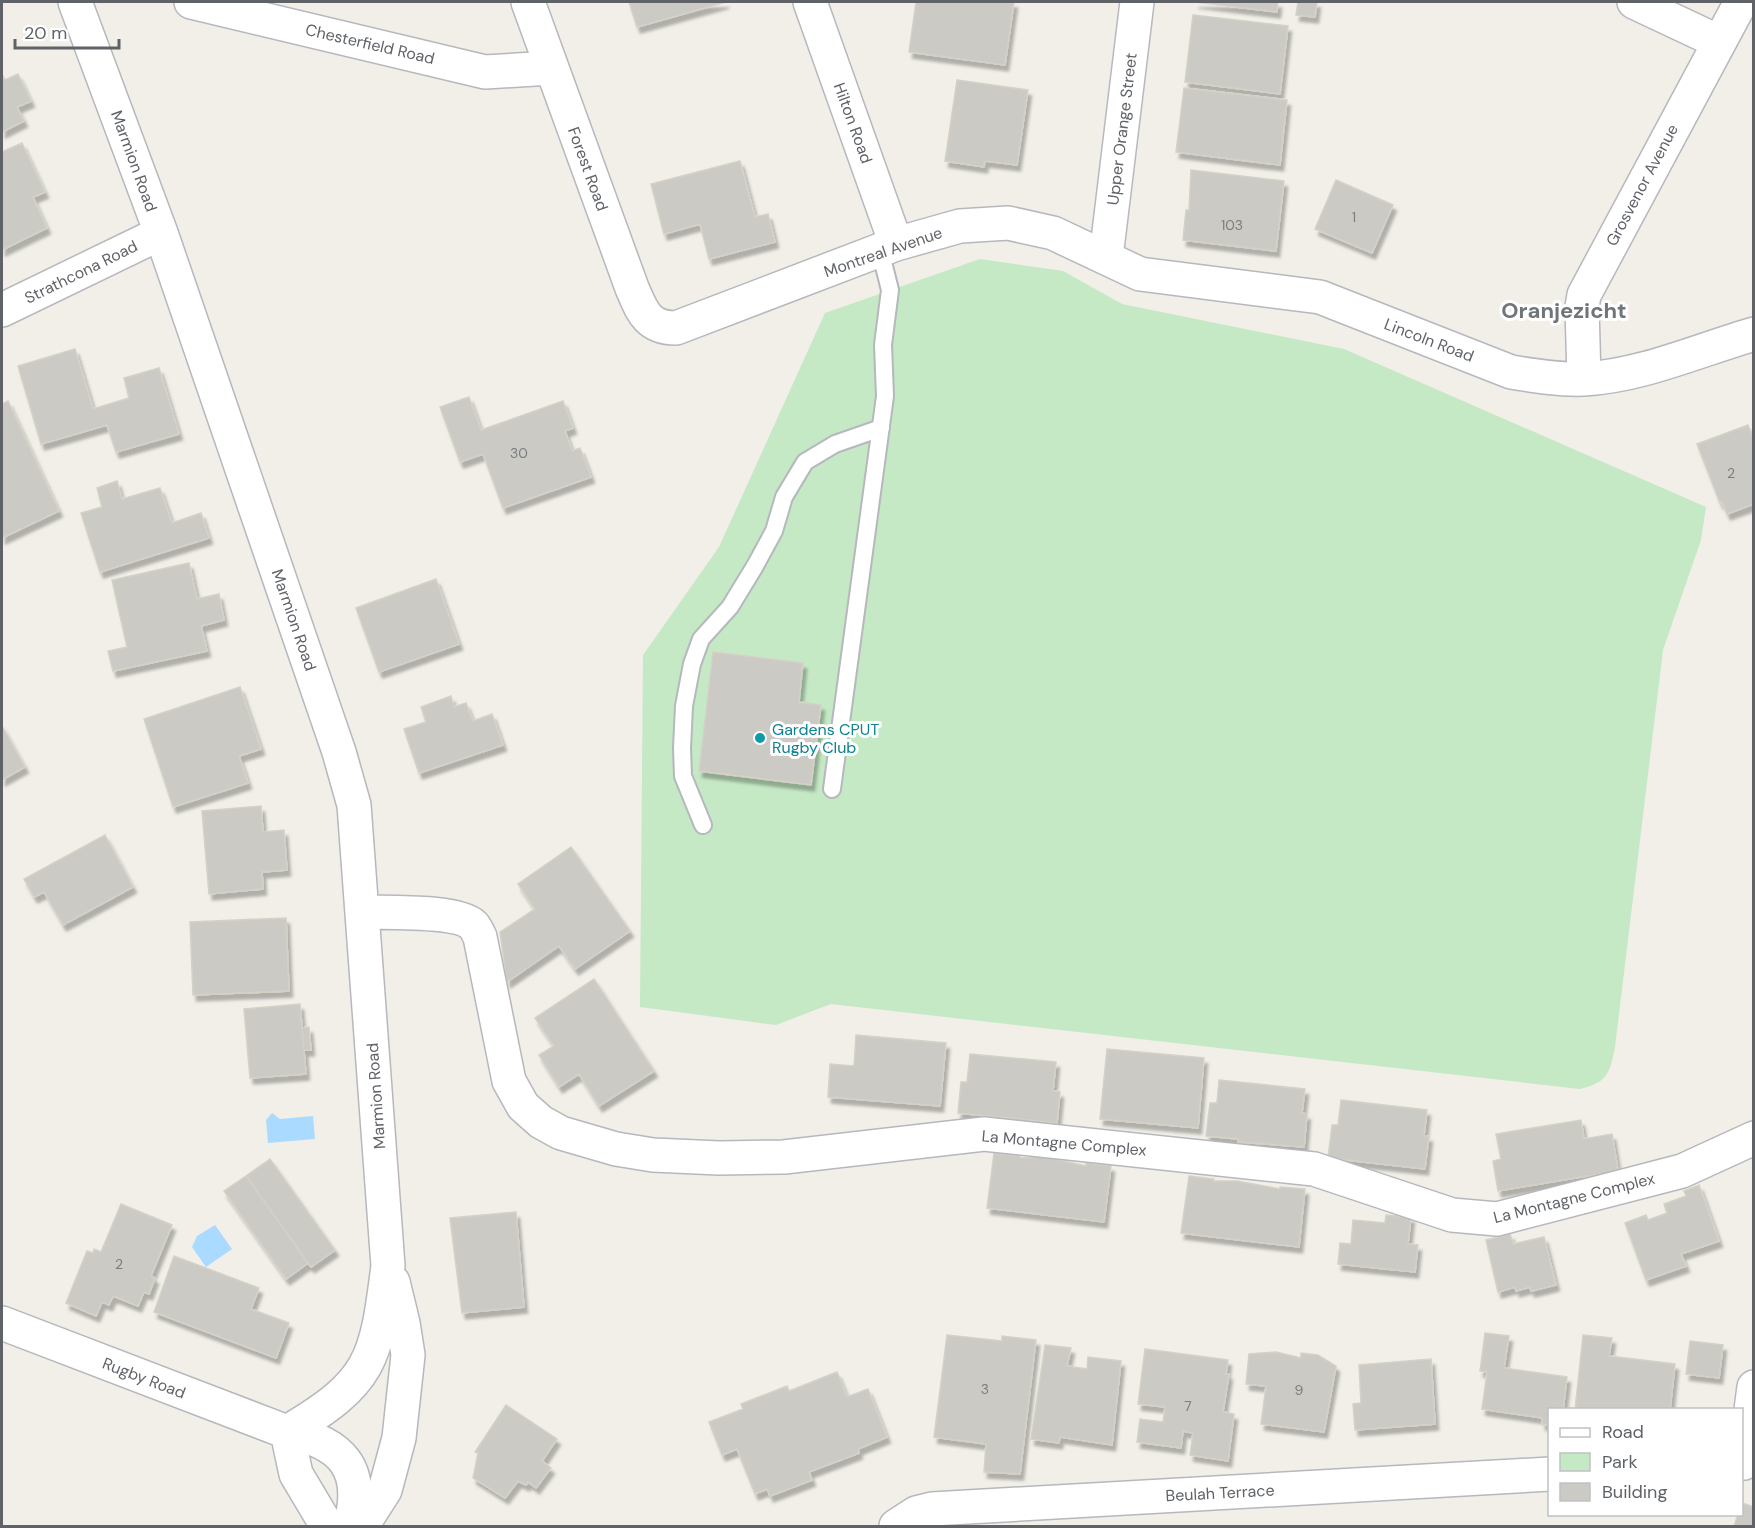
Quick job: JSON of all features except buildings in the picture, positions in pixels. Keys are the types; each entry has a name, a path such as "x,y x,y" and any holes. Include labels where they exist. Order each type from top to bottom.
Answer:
{"street":[{"name":"Marmion Road","path":"75,2 161,233 354,805 388,1266 403,1323 408,1355 392,1467 385,1490 362,1527"},
{"name":"Chesterfield Road","path":"191,2 485,72 551,68"},
{"name":"Forest Road","path":"528,2 640,307 650,321 662,328"},
{"name":"Hilton Road","path":"810,2 888,247"},
{"name":"Upper Orange Street","path":"1106,257 1137,2"},
{"path":"1634,2 1719,42"},
{"name":"Grosvenor Avenue","path":"1584,379 1582,307 1584,295 1741,2"},
{"name":"Montreal Avenue","path":"662,328 676,328 888,247 960,226 1008,223 1053,233 1106,257"},
{"name":"Strathcona Road","path":"2,310 161,233"},
{"name":"Lincoln Road","path":"1106,257 1140,274 1320,297 1511,372 1584,379 1636,369 1754,334"},
{"name":"La Montagne Complex","path":"363,912 427,914 467,921 474,926 480,937 509,1081 523,1106 541,1122 561,1133 616,1149 653,1155 719,1158 784,1157 984,1134 1314,1169 1452,1215 1497,1219 1682,1171 1754,1138"},
{"name":"Marmion Road","path":"287,1432 333,1403 362,1372 378,1335 388,1266"},
{"name":"Rugby Road","path":"2,1323 287,1432 322,1440 342,1456 354,1487 350,1527"},
{"path":"1746,1464 1754,1387"},
{"path":"287,1432 296,1474 327,1527"},
{"name":"Beulah Terrace","path":"896,1527 905,1518 932,1509 1548,1474"}],"lane":[{"path":"832,789 885,396 883,345 890,290 888,247"},
{"path":"703,825 683,776 682,748 684,706 692,664 701,639 730,607 755,566 774,531 784,497 805,462 835,444 881,428"}],"green space":[{"path":"980,259 1063,271 1122,304 1344,349 1706,507 1701,540 1663,650 1615,1047 1609,1070 1602,1080 1580,1089 831,1004 776,1025 640,1007 643,655 719,547 825,313"}],"water":[{"path":"272,1113 280,1119 313,1116 315,1139 268,1143 266,1120"},
{"path":"215,1225 232,1249 206,1267 192,1247 197,1236"}],"place":[{"name":"Gardens CPUT Rugby Club","path":"760,738"}],"district":[{"name":"Oranjezicht","path":"1564,310"}]}
